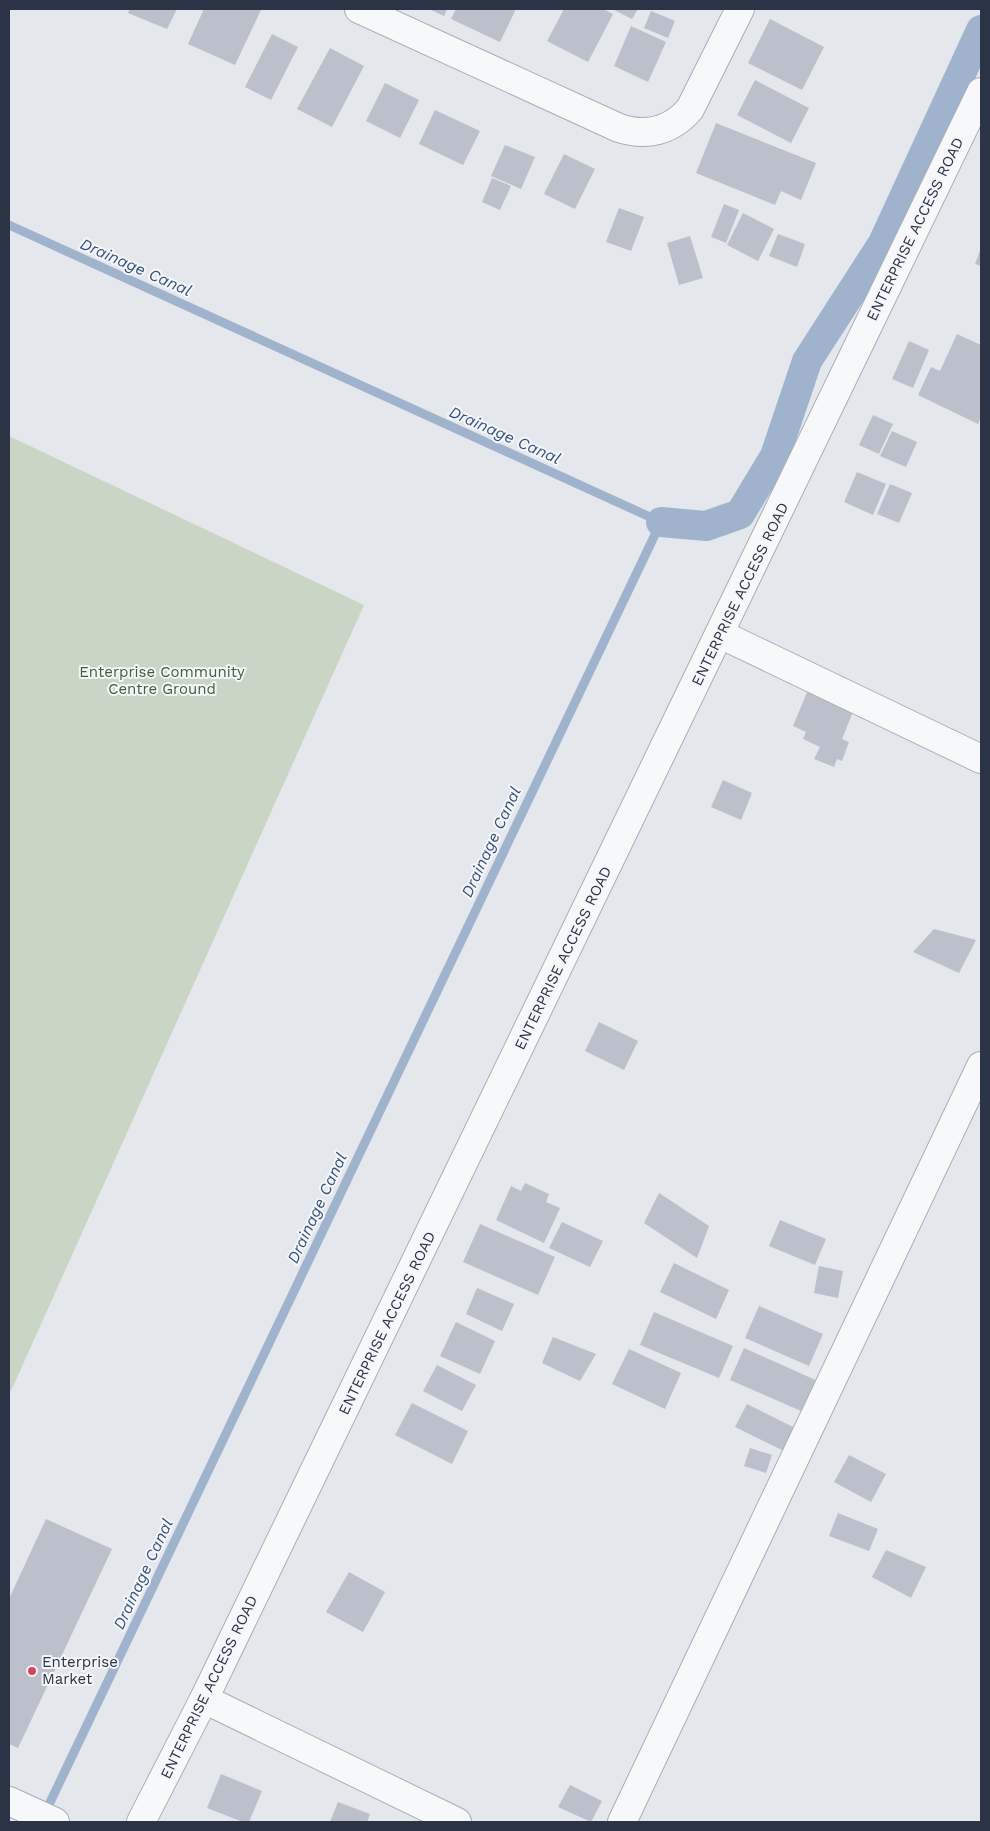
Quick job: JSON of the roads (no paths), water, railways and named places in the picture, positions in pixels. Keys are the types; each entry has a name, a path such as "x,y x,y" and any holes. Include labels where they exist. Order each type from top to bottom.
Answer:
{"street":[{"path":"359,9 619,128 628,131 648,132 666,128 683,117 690,109 740,9"},
{"name":"ENTERPRISE ACCESS ROAD","path":"141,1822 204,1699 981,92"},
{"path":"720,634 981,759"},
{"path":"622,1822 981,1066"},
{"path":"204,1699 457,1822"},
{"path":"15,1804 55,1822"}],"waterway":[{"path":"661,522 706,526 740,514 775,456 807,361 883,243 981,30"},
{"name":"Drainage Canal","path":"9,225 661,522 44,1815"}],"place":[{"name":"Enterprise Market","path":"32,1671"}],"park label":[{"name":"Enterprise Community Centre Ground","path":"162,680"}]}
